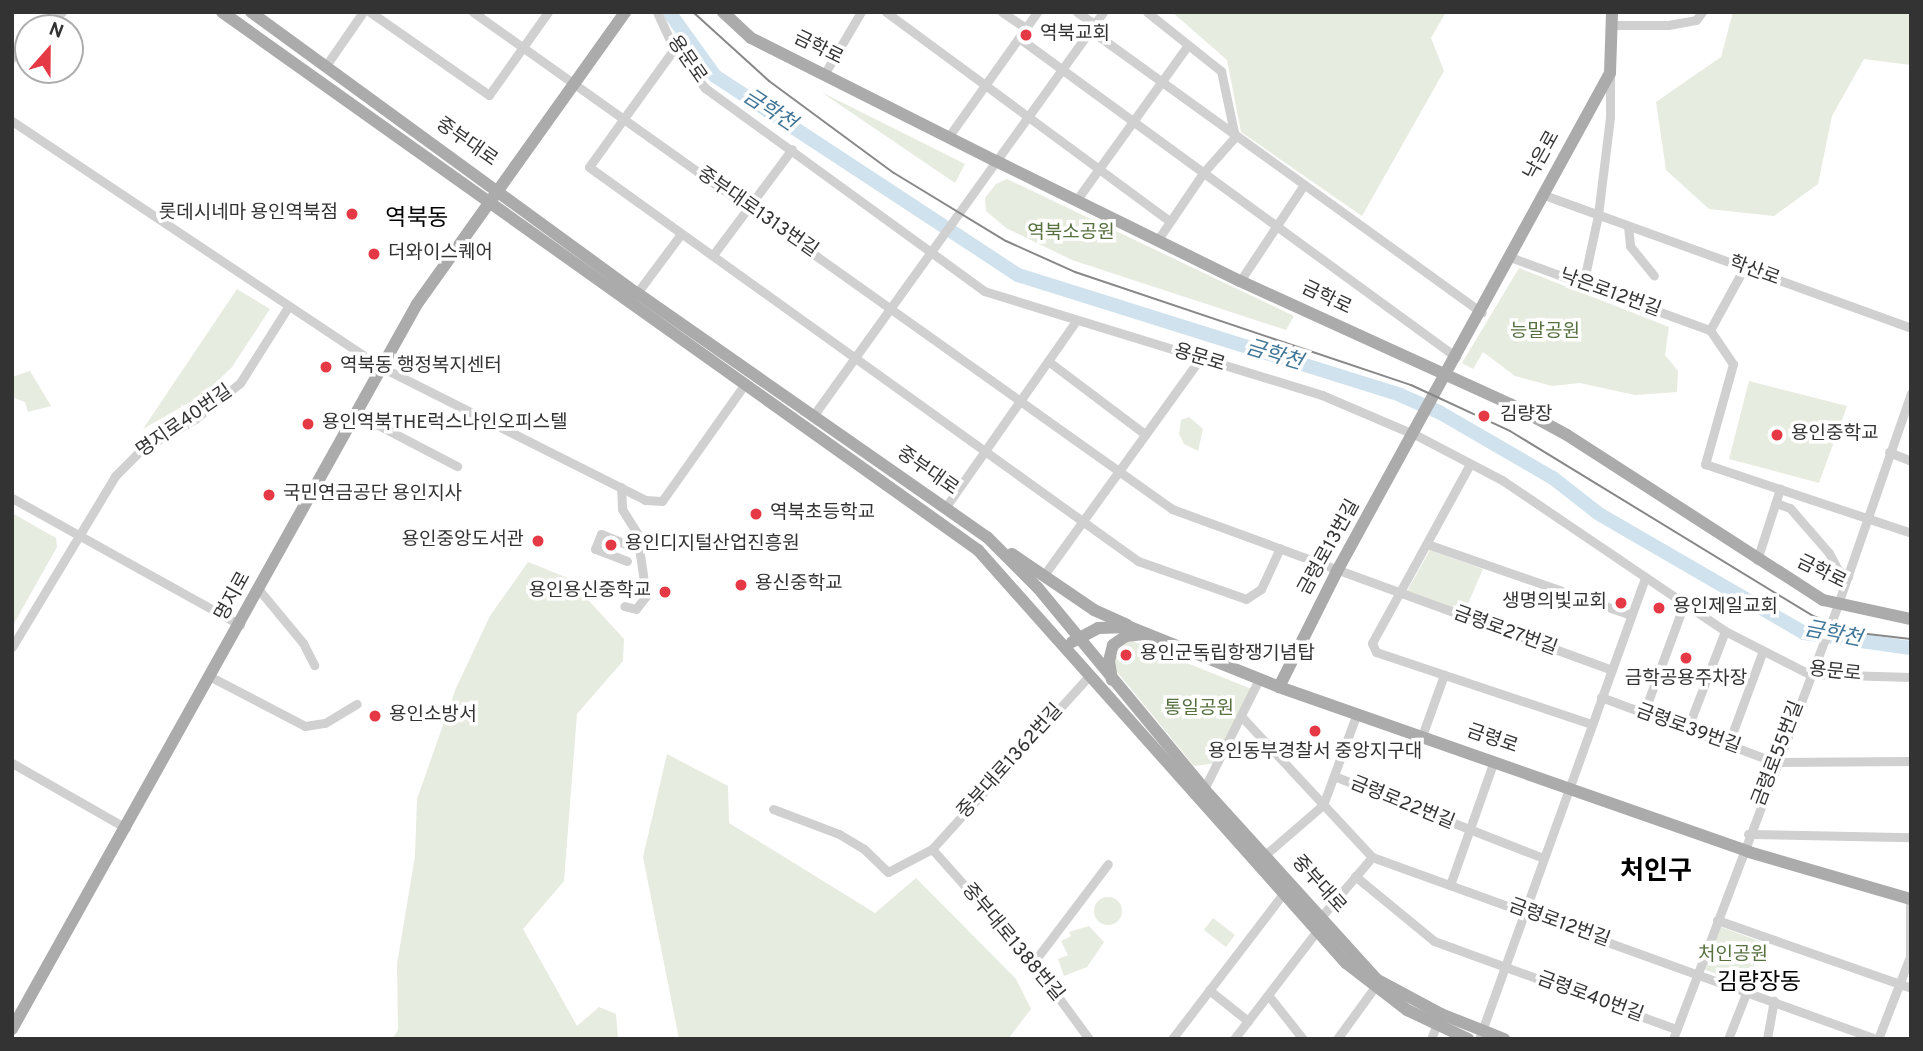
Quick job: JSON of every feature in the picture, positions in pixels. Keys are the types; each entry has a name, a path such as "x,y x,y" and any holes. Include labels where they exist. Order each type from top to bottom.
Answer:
{"main road":[{"name":"중부대로","path":"222,12 978,550 1112,681 1204,789 1376,979 1402,996 1480,1035 1504,1039"},
{"name":"중부대로","path":"251,12 637,293 987,537 1038,588 1090,675 1317,931 1374,988 1436,1026 1468,1039"},
{"name":"명지로","path":"12,1029 260,591 381,367 436,275 625,12"},
{"name":"금학로","path":"723,12 751,38 996,161 1078,198 1240,281 1447,373 1567,435 1757,561 1836,607 1911,619"},
{"name":"낙은로","path":"1447,373 1610,74 1612,18"},
{"name":"금령로13번길","path":"1279,687 1337,572 1417,432 1447,373"},
{"path":"987,537 1094,610 1130,627"},
{"name":"금령로","path":"1071,642 1098,628 1130,627 1279,687 1742,850 1911,899"},
{"path":"1112,681 1109,661 1114,645 1126,636 1148,634"}],"street":[{"path":"325,67 363,12"},
{"path":"370,12 489,95 548,12"},
{"name":"중부대로1313번길","path":"473,12 749,206 1018,403 1119,471"},
{"name":"용문로","path":"657,12 674,49 705,88 932,250 984,291 1322,395 1417,432 1762,653 1810,674 1911,677"},
{"path":"825,73 862,12"},
{"path":"886,12 1169,220"},
{"path":"1002,12 1026,28"},
{"path":"949,136 1037,12"},
{"path":"1077,12 1160,82 1482,313"},
{"path":"813,416 1103,12"},
{"path":"1147,12 1221,71 1235,137"},
{"path":"1612,18 1690,22 1702,12"},
{"path":"1019,38 1456,357"},
{"path":"1078,198 1188,45"},
{"path":"674,49 589,167 1080,523 1139,561 1246,598 1261,589 1280,548"},
{"path":"1583,285 1598,215 1610,117 1610,74"},
{"path":"12,121 381,367 645,500 662,500 744,385"},
{"path":"1159,238 1203,173 1235,137"},
{"path":"713,256 792,149"},
{"path":"1240,281 1303,186"},
{"name":"학산로","path":"1544,195 1911,328"},
{"path":"1628,226 1630,246 1654,276"},
{"path":"637,293 681,234"},
{"name":"낙은로12번길","path":"1510,257 1710,330"},
{"path":"1744,268 1710,330 1734,364 1705,464 1911,533"},
{"name":"명지로40번길","path":"12,647 115,476 142,449 195,419 240,383 288,307"},
{"path":"945,508 1076,321"},
{"path":"1044,575 1200,359"},
{"path":"1048,361 1146,434"},
{"name":"금령로55번길","path":"1674,1034 1775,762 1848,576 1865,516 1910,397"},
{"path":"357,414 457,466"},
{"path":"1889,452 1911,461"},
{"path":"1470,464 1400,595 1371,643 1376,652 1591,724"},
{"name":"금령로27번길","path":"1119,471 1171,509 1280,548 1337,572 1611,670"},
{"path":"621,487 622,509 637,533 646,596 636,609 624,606"},
{"path":"1757,561 1780,489"},
{"path":"12,498 240,625"},
{"path":"1776,503 1790,508 1794,518 1809,527 1838,570 1848,576"},
{"path":"626,561 591,548 601,534 638,549"},
{"path":"1427,544 1631,615"},
{"path":"1480,1035 1645,577"},
{"path":"260,591 303,643 314,665"},
{"path":"1643,715 1685,604"},
{"path":"1686,730 1725,631"},
{"path":"1728,745 1762,653"},
{"name":"중부대로1362번길","path":"932,849 1090,675"},
{"path":"1422,736 1444,675"},
{"path":"211,677 305,726 325,723 357,704"},
{"path":"1204,789 1259,679"},
{"name":"금령로39번길","path":"1601,697 1643,715 1775,762"},
{"name":"금령로22번길","path":"1323,805 1357,713"},
{"name":"금령로12번길","path":"1241,716 1372,857 1877,1039"},
{"path":"1450,885 1494,761"},
{"path":"1775,762 1911,761"},
{"path":"12,762 126,828"},
{"name":"금령로22번길","path":"1334,776 1543,858"},
{"path":"1265,855 1323,805"},
{"path":"773,809 839,834 888,872 932,849"},
{"name":"금령로55번길","path":"1748,834 1911,837"},
{"name":"중부대로1388번길","path":"932,849 1033,963 1089,1039"},
{"path":"1321,916 1372,857"},
{"path":"1033,963 1108,864"},
{"name":"금령로40번길","path":"1355,876 1434,941 1674,1034"},
{"path":"1172,1039 1283,894"},
{"path":"1877,1039 1911,955 1911,899"},
{"path":"1717,920 1911,988"},
{"path":"1234,1039 1317,931"},
{"path":"1337,1039 1374,988"},
{"path":"1209,990 1248,1021"},
{"path":"1728,1039 1747,992"},
{"path":"1268,995 1303,1039"},
{"path":"1767,1039 1774,1001"},
{"path":"1431,1039 1436,1026"}],"green space":[{"path":"1172,12 1446,12 1431,38 1444,71 1362,216 1241,132 1227,60"},
{"path":"1733,12 1911,12 1911,65 1864,59 1832,116 1818,184 1774,216 1709,209 1666,170 1656,102 1721,57"},
{"path":"821,92 965,164 955,183"},
{"name":"역북소공원","path":"1007,179 1294,316 1286,330 1072,260 1006,228 986,211 985,198 996,184"},
{"name":"능말공원","path":"1519,268 1669,327 1665,355 1678,371 1677,392 1635,395 1580,383 1552,386 1515,376 1483,352 1473,369 1462,363"},
{"path":"237,289 270,309 232,367 204,394 143,429"},
{"path":"30,371 51,406 28,412 25,402 12,397 12,377"},
{"path":"1749,381 1847,406 1819,483 1729,459"},
{"path":"1189,417 1203,429 1198,451 1184,444 1179,434 1181,420"},
{"path":"12,513 56,538 57,547 12,627"},
{"path":"1430,550 1483,569 1464,613 1406,593"},
{"path":"528,562 568,578 624,639 623,661 577,714 564,881 523,929 577,1026 599,1007 616,1014 618,1039 392,1039 398,1030 397,964 415,856 417,799 456,688 490,616"},
{"name":"통일공원","path":"1130,640 1254,690 1217,763 1194,766 1114,668 1112,656"},
{"path":"667,754 728,786 729,823 875,913 916,878 1016,979 1031,1009 1008,1039 679,1039 643,857"},
{"path":"1108,897 1118,901 1122,911 1118,921 1108,925 1098,921 1094,911 1098,901"},
{"path":"1213,918 1235,935 1226,947 1204,930"},
{"path":"1089,926 1104,942 1087,967 1064,976 1058,959 1068,955 1061,941 1071,936 1069,932"},
{"name":"처인공원","path":"1718,926 1762,942 1747,985 1703,969"}],"waterway":[{"name":"금학천","path":"669,12 715,76 1018,275 1400,395 1439,412 1553,478 1599,514 1804,633 1911,648"}],"tram line":[{"path":"693,12 769,81 894,173 1006,241 1075,272 1411,385 1510,431 1813,616 1859,633 1911,639"}],"place":[{"name":"역북교회","path":"1026,35"},
{"name":"롯데시네마 용인역북점","path":"352,214"},
{"name":"더와이스퀘어","path":"374,254"},
{"name":"역북동 행정복지센터","path":"326,367"},
{"name":"김량장","path":"1484,416"},
{"name":"용인역북THE럭스나인오피스텔","path":"308,424"},
{"name":"용인중학교","path":"1777,435"},
{"name":"국민연금공단 용인지사","path":"269,495"},
{"name":"역북초등학교","path":"756,514"},
{"name":"용인중앙도서관","path":"538,541"},
{"name":"용인디지털산업진흥원","path":"611,545"},
{"name":"용신중학교","path":"741,585"},
{"name":"용인용신중학교","path":"665,592"},
{"name":"생명의빛교회","path":"1621,603"},
{"name":"용인제일교회","path":"1659,608"},
{"name":"용인군독립항쟁기념탑","path":"1126,655"},
{"name":"금학공용주차장","path":"1686,658"},
{"name":"용인소방서","path":"375,716"},
{"name":"용인동부경찰서 중앙지구대","path":"1315,731"}],"district":[{"name":"역북동","path":"417,220"},
{"name":"처인구","path":"1656,873"},
{"name":"김량장동","path":"1759,984"}]}
